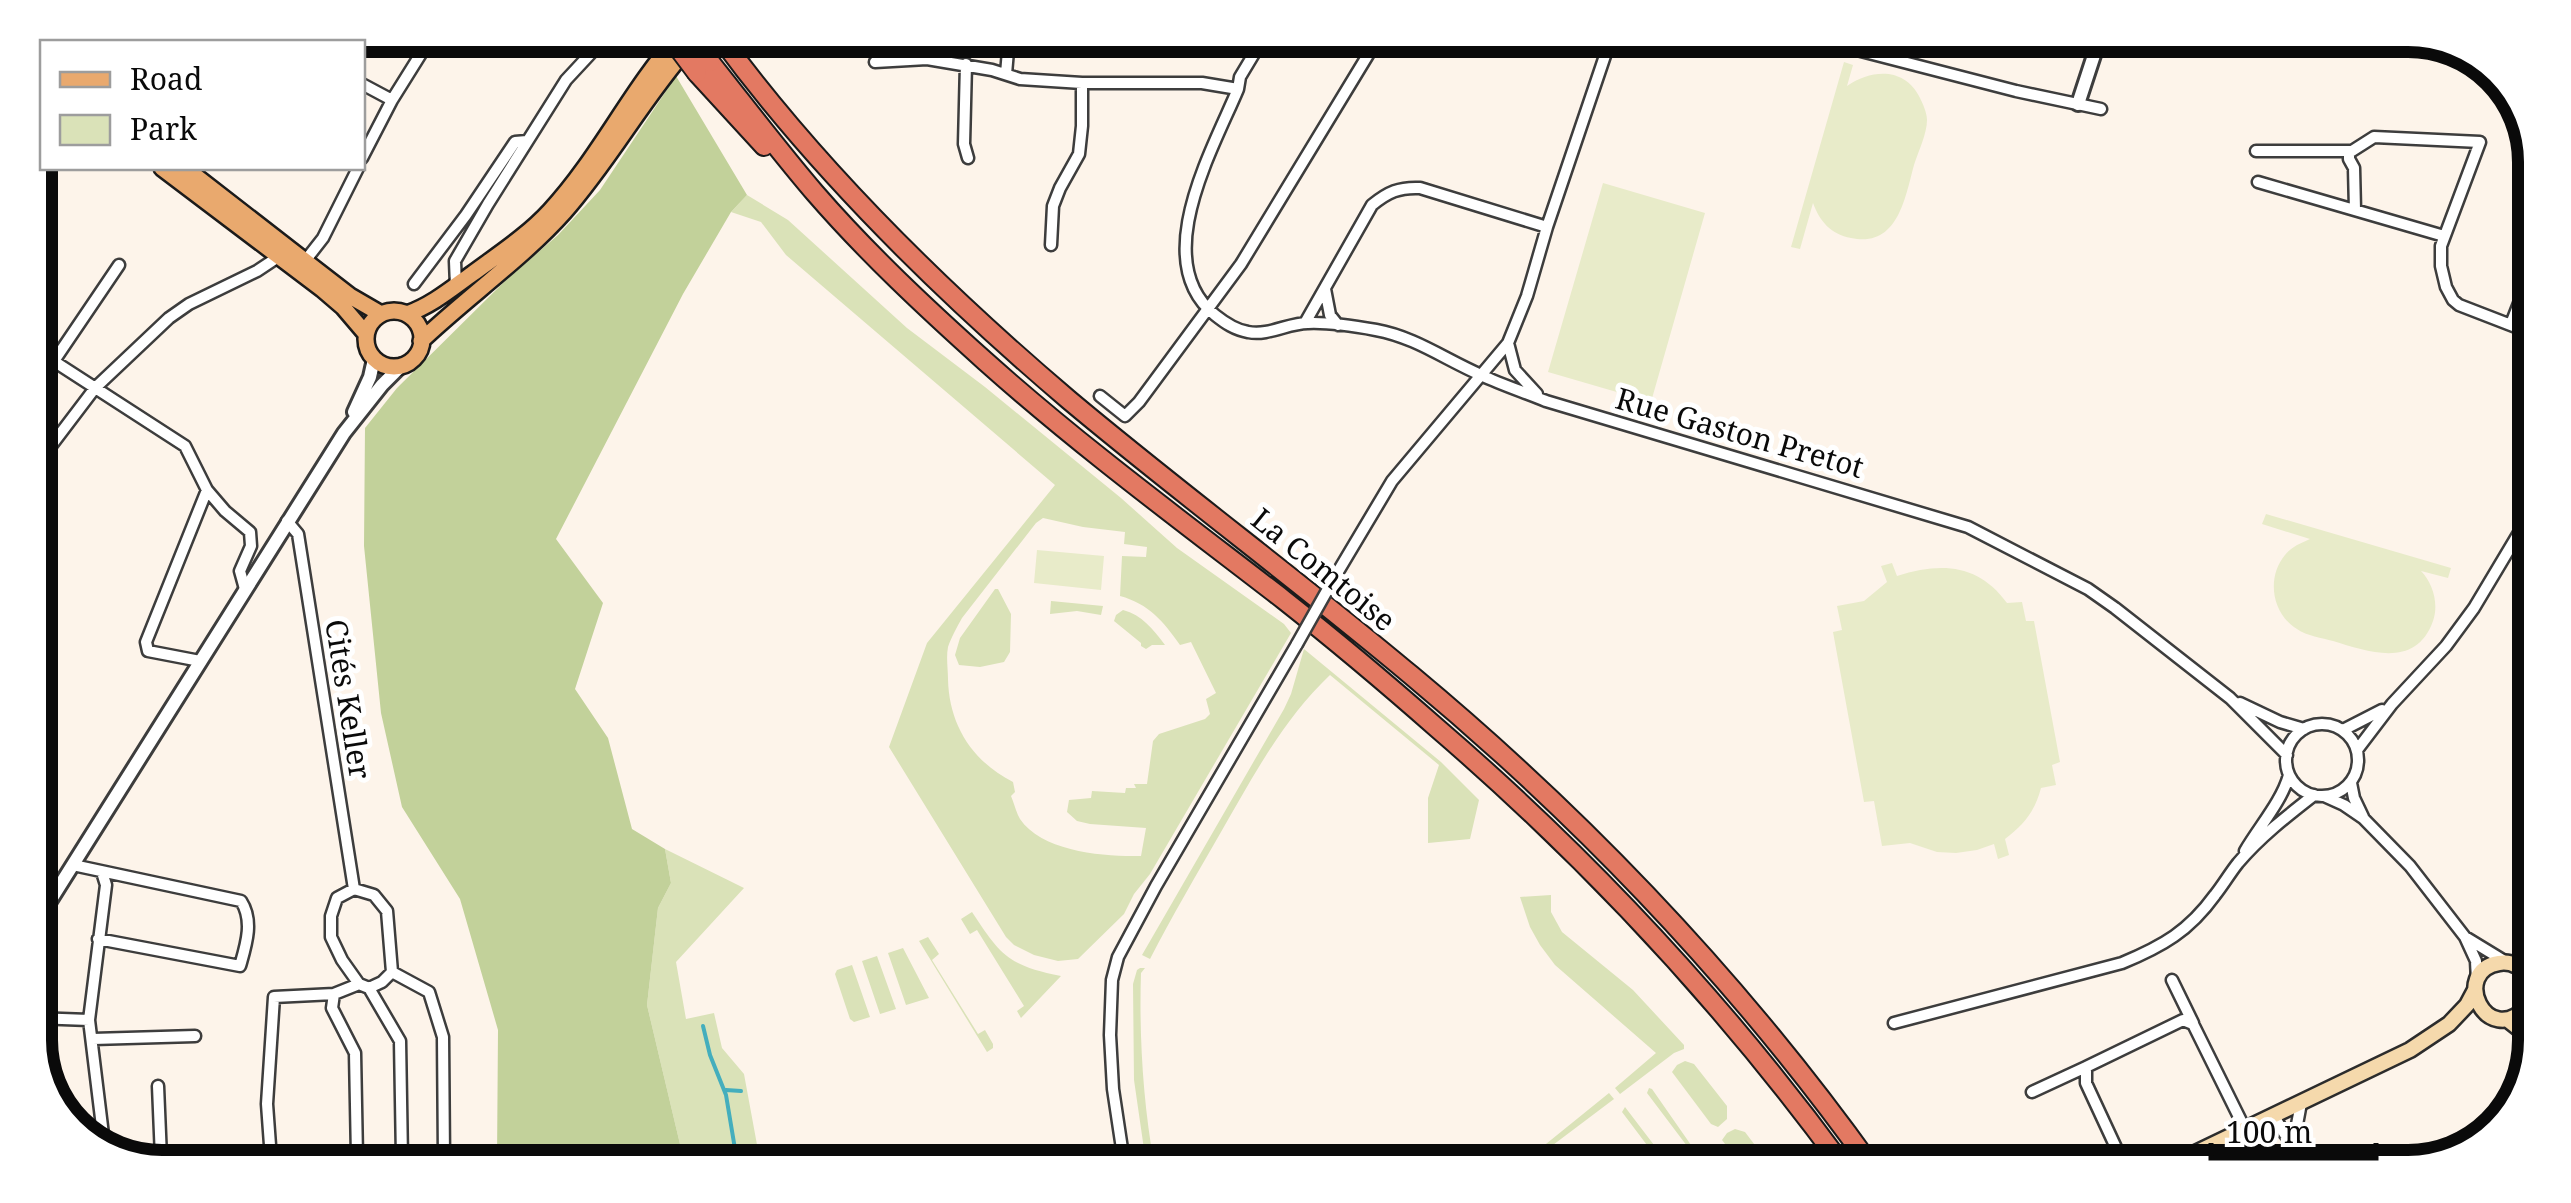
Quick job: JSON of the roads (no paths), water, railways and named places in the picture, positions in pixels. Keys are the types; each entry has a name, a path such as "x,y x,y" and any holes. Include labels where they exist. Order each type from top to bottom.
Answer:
{"highway":[{"name":"La Comtoise","path":"686,52 703,68 734,116 815,192 922,303 998,372 1364,665 1538,820 1627,908 1714,1004 1830,1150"},
{"name":"La Comtoise","path":"698,52 703,68"},
{"name":"La Comtoise","path":"732,52 852,193 984,325 1070,401 1413,676 1566,814 1685,936 1811,1084 1859,1150"},
{"path":"1811,1084 1869,1150"}],"main road":[{"path":"408,314 432,304 548,213 580,175 664,52"},
{"path":"165,170 343,307 366,334 374,359 387,366 402,365 415,356 422,341 560,216 592,180 682,52"},
{"path":"187,170 350,296 382,314"},
{"path":"454,312 456,286"},
{"path":"366,334 374,318 399,311 408,314 418,326 422,341"},
{"path":"2201,1150 2410,1050 2448,1024 2466,1005 2488,966 2516,961"},
{"path":"2476,985 2479,1006 2492,1017"},
{"path":"2508,1020 2518,1015"},
{"path":"2448,1024 2473,1016 2492,1017 2508,1020 2518,1028"}],"street":[{"path":"365,152 422,52"},
{"path":"456,286 455,261 566,80 592,52"},
{"path":"1006,74 1008,52"},
{"path":"1206,308 1189,282 1186,241 1201,173 1240,77 1255,52"},
{"path":"1100,396 1125,416 1198,324 1254,243 1370,52"},
{"path":"1122,1150 1110,1034 1112,980 1118,957 1392,480 1508,344 1524,307 1606,52"},
{"path":"1867,52 2101,109"},
{"path":"1888,57 1890,52"},
{"path":"2078,104 2095,52"},
{"path":"874,62 926,59 966,64 1020,78 1082,84 1202,83 1238,89"},
{"path":"966,64 964,144 968,158"},
{"path":"1051,245 1053,206 1079,154 1082,84"},
{"path":"365,86 392,100"},
{"path":"2256,151 2349,152 2374,138 2480,142 2444,236 2441,266 2452,300 2518,327"},
{"path":"414,284 515,142 527,141"},
{"path":"2349,152 2354,168 2355,210"},
{"path":"305,260 323,238 357,170"},
{"path":"2258,182 2444,236"},
{"path":"1305,322 1372,205 1388,192 1420,188 1547,227"},
{"path":"53,444 95,388 168,318 278,257"},
{"path":"119,265 54,361 185,446 208,490 250,532 255,545 240,570 246,589"},
{"path":"1325,288 1330,314 1338,324"},
{"path":"2511,324 2518,306"},
{"name":"Rue Gaston Pretot","path":"1206,308 1234,328 1252,333 1305,322 1338,324 1409,339 1481,375 1546,400 1968,526 2102,598 2148,631 2230,698 2286,756"},
{"path":"1508,344 1515,370 1546,400"},
{"path":"344,433 370,377 374,359"},
{"path":"53,897 344,433 402,365"},
{"path":"200,660 148,651 146,642 208,490"},
{"name":"Cités Keller","path":"287,521 298,534 354,888"},
{"path":"2357,750 2392,704 2446,646 2518,534"},
{"name":"Rue Gaston Pretot","path":"2230,698 2304,729"},
{"path":"2343,730 2392,704"},
{"path":"1894,1023 2122,962 2183,932 2214,897 2285,790 2289,775 2286,756 2304,729 2324,724 2343,730 2352,739 2358,766 2351,783 2363,818"},
{"path":"2289,775 2295,784 2344,805 2363,818 2410,866 2465,937 2476,961 2476,985"},
{"path":"2236,865 2279,822 2319,796 2334,794 2351,783"},
{"path":"73,865 240,901 248,912 247,940 240,966 98,939"},
{"path":"102,872 106,885 89,1020 103,1133"},
{"path":"270,1150 274,997 334,994 364,986 382,982 392,972 387,910 374,895 354,888 337,898 331,916 331,937 342,960 364,986 400,1041 402,1150"},
{"path":"2465,937 2516,961"},
{"path":"392,972 429,992 442,1037 444,1150"},
{"path":"2172,980 2246,1128"},
{"path":"334,994 332,1008 356,1053 357,1150"},
{"path":"53,1019 89,1020"},
{"path":"2032,1092 2184,1020 2193,1024"},
{"path":"93,1039 195,1036"},
{"path":"2086,1067 2086,1083 2117,1150"},
{"path":"158,1086 161,1150"},
{"path":"2300,1150 2296,1130 2301,1103"},
{"path":"2274,1116 2300,1150"}],"waterway":[{"path":"703,1026 726,1095 735,1150"},
{"path":"726,1090 741,1091"}]}
